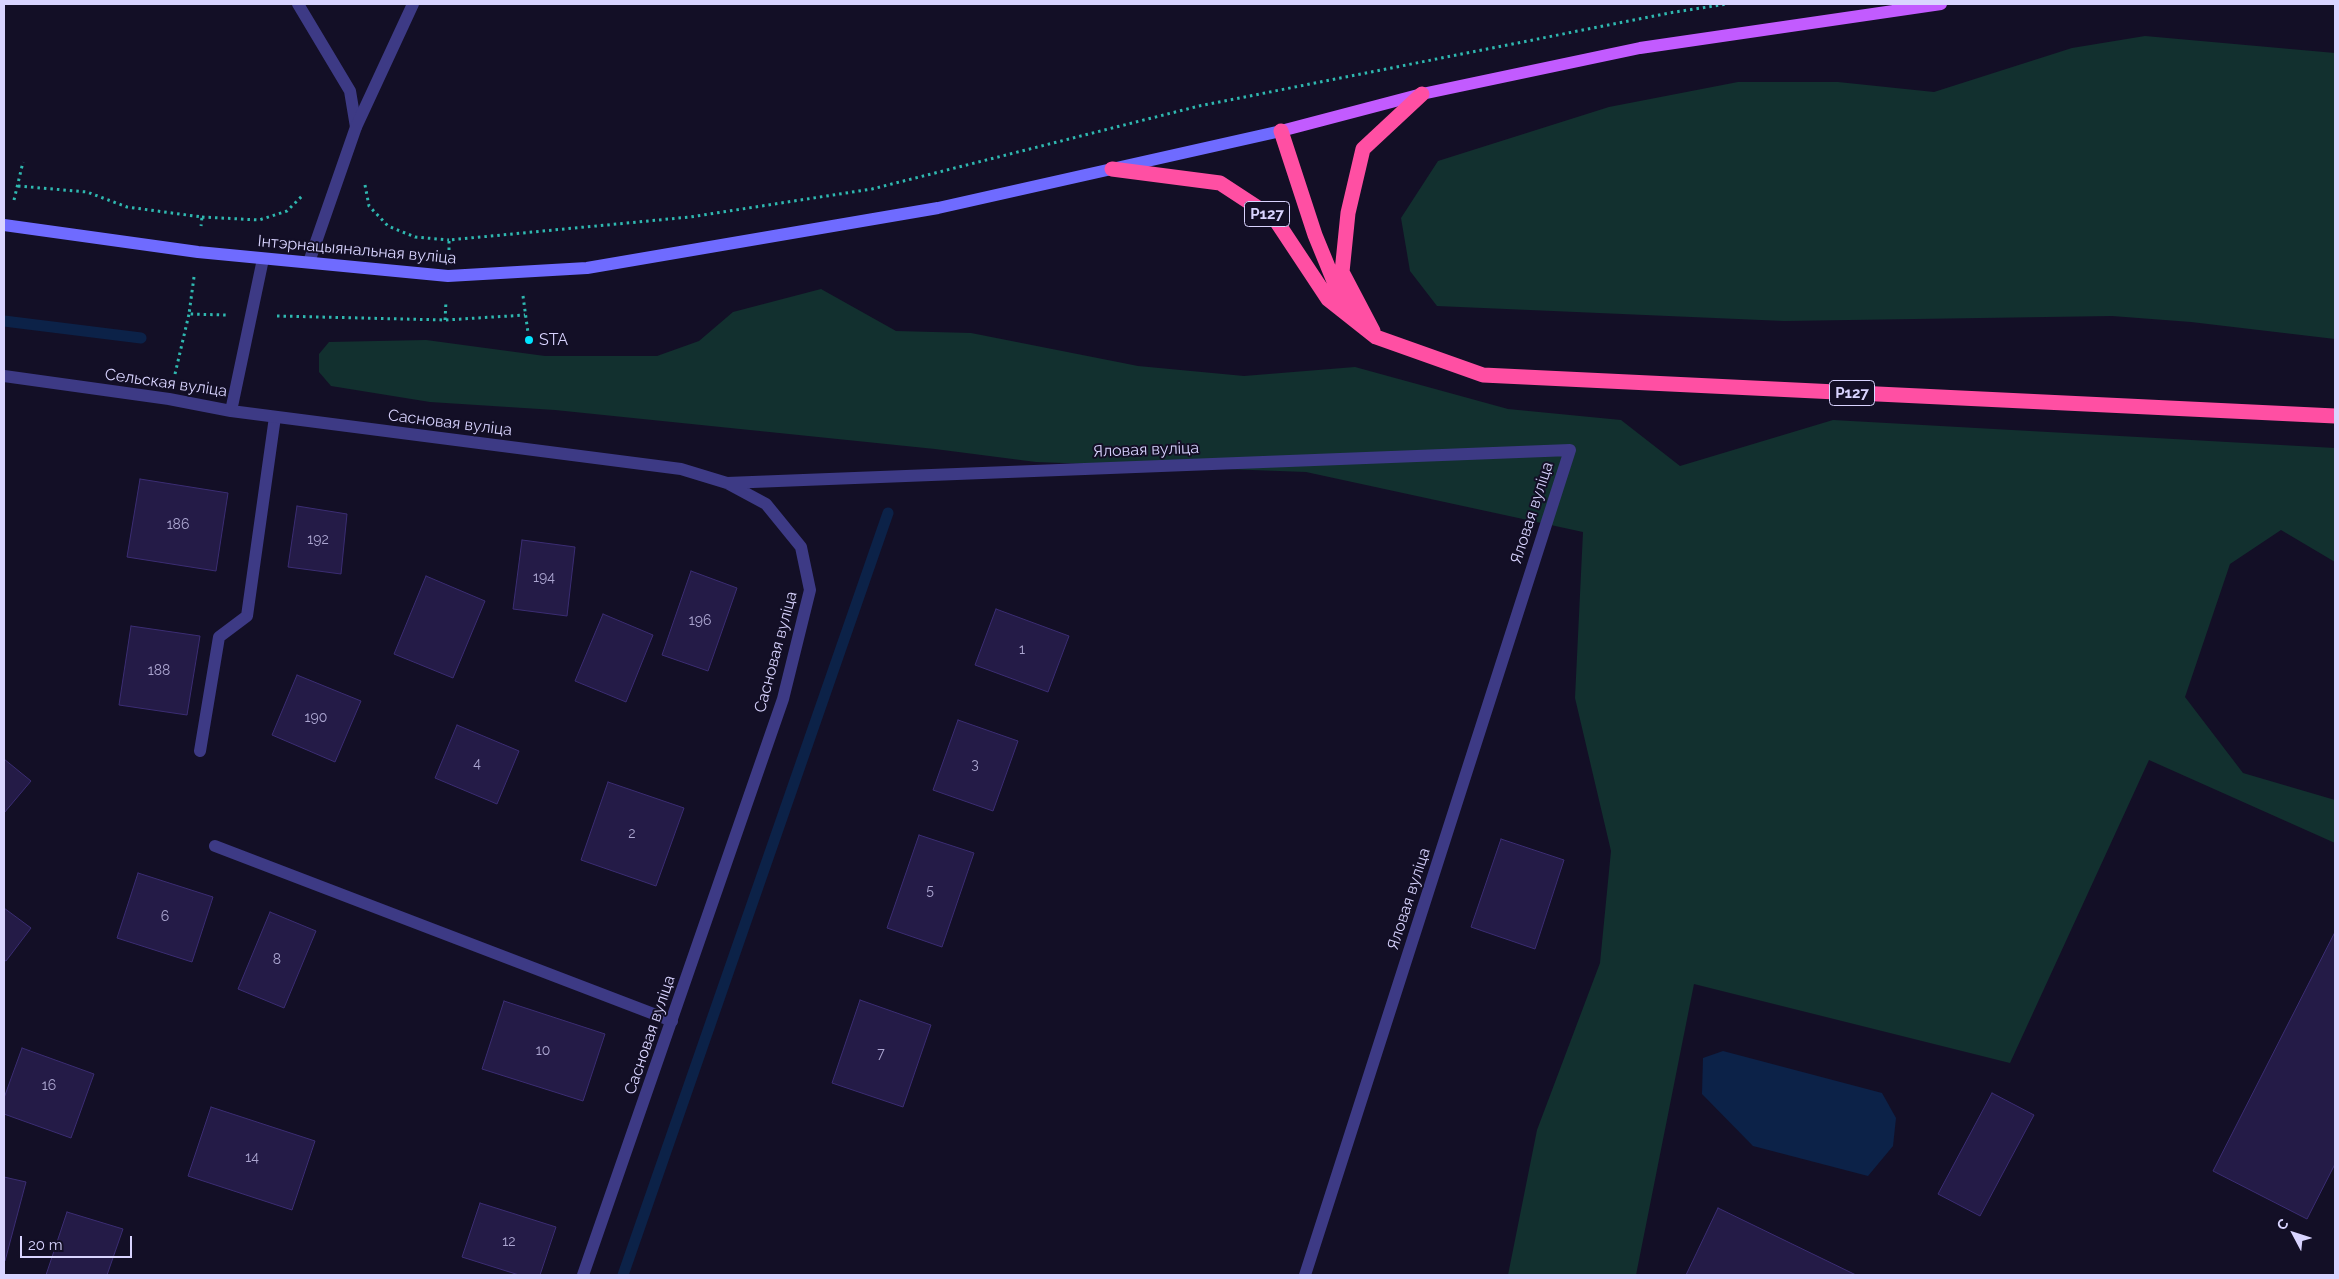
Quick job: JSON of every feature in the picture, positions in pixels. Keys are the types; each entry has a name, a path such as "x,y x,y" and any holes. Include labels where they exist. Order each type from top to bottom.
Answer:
{"highway":[{"path":"1376,337 1342,272 1348,213 1363,149 1422,94"},
{"name":"Р127","path":"1281,130 1315,235 1340,296 1376,337"},
{"name":"Р127","path":"1112,169 1220,183 1275,219 1328,299 1376,337 1483,375 2335,416"}],"main road":[{"name":"Р127","path":"1112,169 1281,130 1422,94 1640,48 1941,4"},
{"name":"Інтэрнацыянальная вуліца","path":"6,225 198,252 448,276 586,268 766,239 938,208 1112,169"}],"street":[{"path":"298,4 350,91 356,127"},
{"path":"309,262 356,127 413,4"},
{"name":"Сельская вуліца","path":"4,376 169,399 231,411 263,259"},
{"name":"Сасновая вуліца","path":"231,411 681,469 727,483 766,504 801,547 810,590 783,699 583,1275"},
{"path":"200,750 219,637 247,616 274,417"},
{"name":"Яловая вуліца","path":"727,483 1570,450 1305,1275"},
{"path":"215,846 672,1021"}],"path":[{"path":"445,320 449,240 690,217 872,188 1199,106 1669,12 1727,4"},
{"path":"6,225 23,162"},
{"path":"520,272 529,340"},
{"path":"169,399 190,314"}],"green space":[{"path":"2145,36 2335,53 2335,339 2191,322 2112,316 1784,321 1437,306 1410,271 1401,218 1438,161 1609,107 1738,82 1838,82 1934,92 2072,48"},
{"path":"821,289 896,331 971,333 1138,366 1244,376 1355,367 1508,409 1621,420 1680,466 1833,420 2335,448 2335,562 2281,530 2230,564 2185,697 2243,773 2335,800 2335,843 2149,760 2010,1063 1694,984 1636,1275 1508,1275 1537,1130 1600,963 1611,851 1575,698 1583,532 1306,472 1036,462 935,449 555,410 430,402 331,386 319,372 319,354 329,342 426,340 545,356 657,356 699,341 733,312"}],"water":[{"path":"1723,1051 1882,1093 1896,1118 1893,1146 1868,1176 1753,1146 1702,1094 1703,1058"}],"building":[{"path":"140,479 228,493 216,571 127,557"},
{"path":"297,506 347,514 341,574 288,567"},
{"path":"522,540 575,547 567,616 513,609"},
{"path":"691,571 737,588 708,671 662,655"},
{"path":"426,576 485,601 453,678 394,654"},
{"path":"996,609 1069,636 1048,692 975,665"},
{"path":"603,614 653,635 626,702 575,681"},
{"path":"131,626 200,636 187,715 119,705"},
{"path":"297,675 361,701 335,762 272,735"},
{"path":"958,720 1018,741 993,811 933,790"},
{"path":"457,725 519,751 497,804 435,778"},
{"path":"4,759 31,781 4,813"},
{"path":"608,782 684,808 656,886 581,860"},
{"path":"919,835 974,853 942,947 887,928"},
{"path":"1501,839 1564,860 1535,949 1471,927"},
{"path":"138,873 213,897 192,962 117,938"},
{"path":"4,908 31,928 6,961 4,960"},
{"path":"270,912 316,931 284,1008 238,989"},
{"path":"2335,932 2335,1164 2307,1219 2213,1171"},
{"path":"860,1000 931,1025 903,1107 832,1083"},
{"path":"504,1001 605,1034 583,1101 482,1069"},
{"path":"22,1048 94,1074 71,1138 4,1114 4,1098"},
{"path":"1992,1093 2034,1115 1980,1216 1938,1194"},
{"path":"211,1107 315,1141 292,1210 188,1176"},
{"path":"4,1177 26,1182 5,1261 4,1260"},
{"path":"480,1203 556,1227 540,1275 519,1275 462,1257"},
{"path":"1718,1208 1856,1275 1686,1275"},
{"path":"67,1212 123,1229 107,1275 46,1275"}],"waterway":[{"path":"4,321 141,338"},
{"path":"623,1275 888,513"}],"place":[{"name":"STA","path":"529,340"}]}
